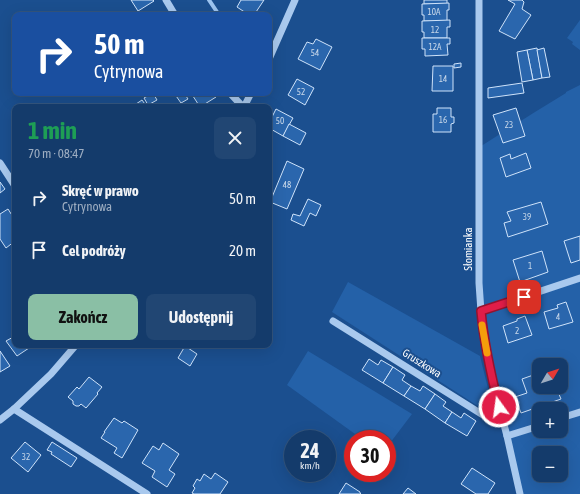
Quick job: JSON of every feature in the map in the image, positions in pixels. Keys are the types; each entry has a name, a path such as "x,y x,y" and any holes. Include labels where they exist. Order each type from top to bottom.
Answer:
{"street":[{"path":"166,0 173,12"},
{"path":"272,52 295,0"},
{"name":"Słomianka","path":"479,0 479,283 482,326 489,367 520,494"},
{"path":"233,96 240,104"},
{"path":"0,163 12,181"},
{"path":"481,311 580,278"},
{"name":"Gruszkowa","path":"334,321 483,415 500,410"},
{"path":"0,420 14,409 51,374 73,348"},
{"path":"14,409 146,494"},
{"path":"568,416 580,412"},
{"path":"507,436 532,428"}],"shaded area":[{"path":"580,20 580,50 567,38"},
{"path":"580,85 580,494 521,494 491,367 478,297 478,148"},
{"path":"348,282 480,356 492,405 481,408 332,312"},
{"path":"308,351 412,414 396,435 396,430 350,430 287,385"}],"building":[{"path":"131,0 153,0 154,1 138,11"},
{"path":"241,0 264,0 256,12 244,12 237,7"},
{"path":"424,0 447,0 447,4 424,4"},
{"path":"508,0 522,0 524,2 522,9 531,15 515,39 499,31 515,4"},
{"path":"449,3 449,10 447,10 447,21 424,21 424,15 422,15 422,4"},
{"path":"450,20 450,27 447,27 447,38 424,38 424,32 422,32 422,21"},
{"path":"422,38 450,38 450,44 447,44 448,55 425,56 425,49 422,49"},
{"path":"316,39 332,47 320,70 298,59 307,42 313,44"},
{"path":"537,48 542,78 533,80 527,50"},
{"path":"544,48 550,77 542,78 537,50"},
{"path":"527,50 533,80 522,82 517,52"},
{"path":"461,63 461,67 454,68 454,64"},
{"path":"433,66 453,66 453,91 432,91"},
{"path":"297,79 314,88 305,105 288,95"},
{"path":"522,83 524,93 488,98 488,88"},
{"path":"148,96 155,96 157,100 147,104 144,98"},
{"path":"176,96 186,96 188,99 181,103"},
{"path":"193,96 216,97 205,104 198,104"},
{"path":"142,100 145,104 136,104"},
{"path":"437,108 451,108 451,117 454,117 454,123 451,124 451,132 433,132 433,114 437,114"},
{"path":"516,108 525,136 503,143 493,115"},
{"path":"276,109 293,118 283,136 272,130 272,117"},
{"path":"289,124 306,133 300,145 283,136"},
{"path":"526,153 531,168 506,177 500,158 510,154 511,159"},
{"path":"287,161 304,169 287,209 272,203 272,197"},
{"path":"0,182 5,189 0,193"},
{"path":"308,199 321,205 316,216 310,213 304,226 291,220 293,214 300,216"},
{"path":"541,202 548,224 508,237 504,223 511,221 507,212"},
{"path":"8,209 12,215 12,243 6,248 0,239 0,214"},
{"path":"580,236 580,260 571,263 564,241"},
{"path":"542,251 548,272 520,282 513,260"},
{"path":"566,302 573,322 549,329 544,312 558,308 557,305"},
{"path":"525,316 532,335 508,343 503,326 517,321 517,319"},
{"path":"12,338 12,348 29,348 17,356 6,341"},
{"path":"184,348 188,348 197,354 190,366 178,358"},
{"path":"0,351 10,366 0,372"},
{"path":"369,359 378,365 381,360 393,367 383,383 362,370"},
{"path":"393,367 405,375 402,380 411,386 404,396 383,383"},
{"path":"532,375 532,394 559,394 561,399 552,402 532,402 532,409 521,413 515,397 527,393 522,379"},
{"path":"89,377 102,387 86,408 81,404 76,406 68,397 77,387 79,389"},
{"path":"411,386 420,391 423,386 435,394 425,409 404,396"},
{"path":"435,394 446,402 443,406 452,412 445,423 425,409"},
{"path":"452,412 461,418 464,413 476,421 467,436 445,423"},
{"path":"114,418 122,423 124,421 138,430 122,458 114,453 117,448 101,438"},
{"path":"25,442 41,455 28,472 11,458"},
{"path":"52,442 77,458 71,467 51,454 52,452 47,450"},
{"path":"163,443 179,454 169,470 175,474 167,487 152,477 155,471 142,463 153,446 159,450"},
{"path":"472,468 495,483 488,494 476,494 461,484"},
{"path":"215,473 228,482 220,494 192,493 195,488 193,486 197,479 200,481 204,474 211,479"},
{"path":"346,483 360,492 361,494 339,494"},
{"path":"408,488 416,494 403,494"}],"waterway":[{"path":"209,0 217,12"}],"slow traffic":[{"path":"482,325 487,353"}],"route":[{"path":"499,407 489,367 481,311 524,297"}]}
